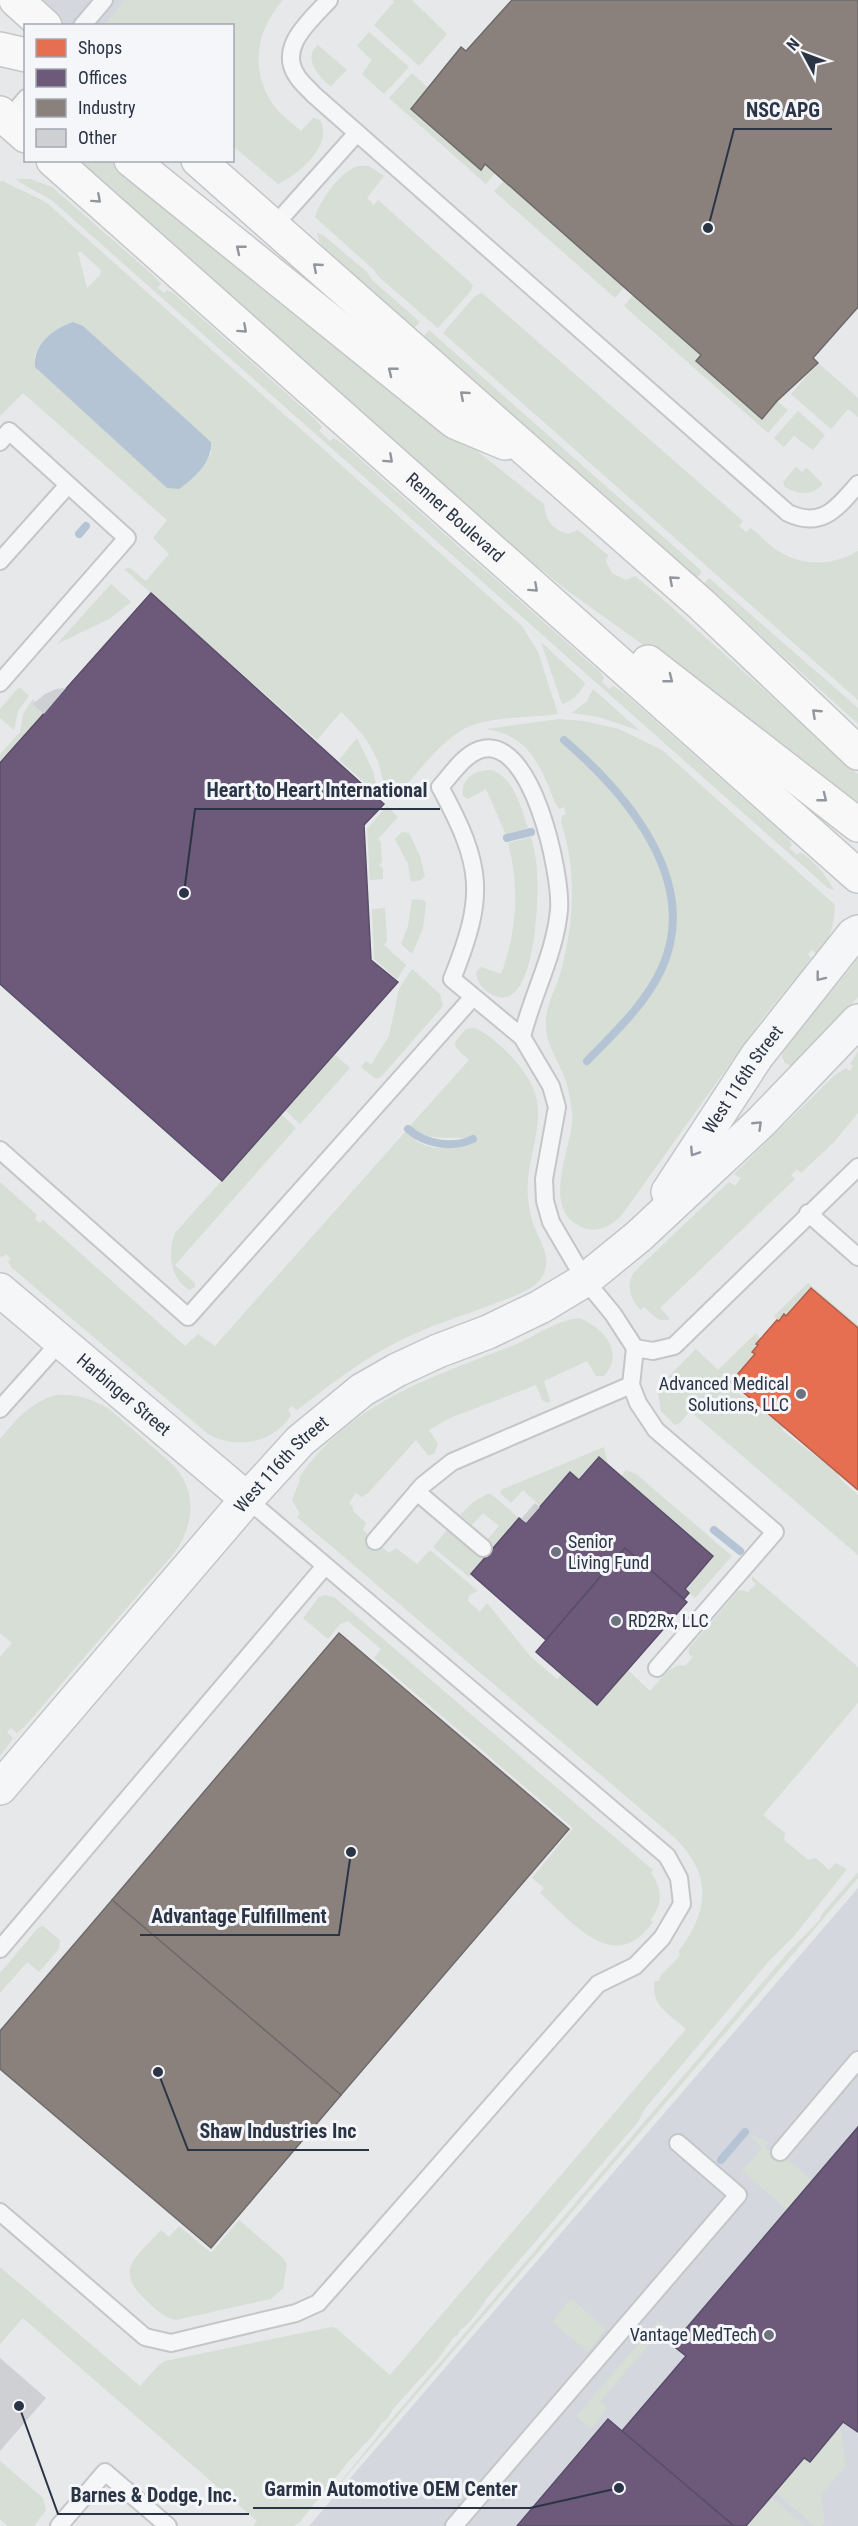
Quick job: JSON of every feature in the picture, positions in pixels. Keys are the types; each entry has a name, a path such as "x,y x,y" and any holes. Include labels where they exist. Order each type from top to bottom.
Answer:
{"main road":[{"path":"16,0 43,24"},
{"path":"0,49 24,55"},
{"name":"Renner Boulevard","path":"56,162 858,876"},
{"path":"133,162 455,422 531,454"},
{"path":"200,162 272,228 702,605 858,753"},
{"path":"598,645 643,658 858,825"}],"street":[{"name":"West 116th Street","path":"639,1236 757,1056 853,935 858,932"},
{"name":"West 116th Street","path":"0,1788 247,1499 300,1441 362,1390 438,1351 489,1332 540,1307 585,1280 639,1236 761,1122 858,1021"},
{"name":"Harbinger Street","path":"0,1290 247,1499"}],"lane":[{"path":"84,24 104,0"},
{"path":"329,0 295,39 290,54 295,75 313,94 788,513 801,519 825,516 838,507 858,484"},
{"path":"272,228 357,133"},
{"path":"0,442 9,431 127,538 0,683"},
{"path":"0,561 68,485"},
{"path":"522,1037 529,1008 549,956 559,910 556,865 546,826 523,772 508,757 494,748 480,749 467,756 440,787 460,824 476,877 476,902 471,926 453,979 522,1037 551,1086 557,1107 544,1179 545,1201 551,1222 585,1280 613,1314 635,1348 631,1385 638,1403 656,1430 775,1532 657,1668"},
{"path":"0,1150 188,1317 472,997"},
{"path":"635,1348 653,1351 674,1346 858,1167"},
{"path":"808,1214 858,1257"},
{"path":"0,1409 60,1342"},
{"path":"375,1541 417,1492 452,1461 631,1385"},
{"path":"417,1492 483,1548"},
{"path":"0,2212 145,2337 171,2343 296,2313 318,2303 598,1984 635,1966 662,1938 682,1904 679,1878 667,1856 247,1499"},
{"path":"0,1949 325,1566"},
{"path":"780,2152 858,2060"},
{"path":"454,2526 738,2195 678,2143"},
{"path":"59,2526 105,2472 168,2526"}],"shaded area":[{"path":"16,0 245,0 225,24 44,24"},
{"path":"124,0 283,0 274,12 262,38 259,51 261,79 274,106 301,131 313,118 320,120 323,129 322,139 312,158 295,174 278,184 234,147 234,24 106,24"},
{"path":"392,0 412,0 447,34 419,66 374,25 394,2"},
{"path":"369,32 409,67 384,94 362,74 372,60 357,46"},
{"path":"318,45 347,70 331,86 317,73 312,61 313,50"},
{"path":"412,73 426,86 481,169 485,164 495,173 486,184 389,98"},
{"path":"82,162 113,162 544,504 546,515 553,527 568,534 578,530 608,555 606,562 612,573 626,580 635,576 658,595 858,774 858,809 642,644 568,591 502,538 98,179"},
{"path":"358,166 369,166 384,176 367,198 374,205 378,200 473,285 470,292 438,328 315,217 332,187 351,169"},
{"path":"16,179 30,179 52,187 154,276 161,284 158,288 164,293 167,290 172,292 314,418 322,427 319,431 330,441 334,438 344,445 601,673 604,678 602,682 609,689 613,686 625,694 789,839 792,845 789,848 797,855 800,852 815,864 834,890 828,888 56,204"},
{"path":"3,181 48,204 522,626 538,652 558,714 491,720 459,731 439,749 393,801 385,788 371,747 358,729 341,712 317,740 124,569 130,568 146,581 169,554 153,538 167,520 23,393 0,416 0,182","holes":["80,251 101,270 100,275 87,288 78,253","49,336 212,452 198,473 188,482 34,358 39,347"]},
{"path":"504,181 624,287 615,298 494,191"},
{"path":"317,233 323,235 367,272 372,280 420,322 414,328 324,247"},
{"path":"482,293 743,521 739,526 746,532 751,528 780,552 809,562 839,559 858,551 858,700 443,333 475,296"},
{"path":"633,295 701,355 762,418 777,401 788,410 768,433 624,306"},
{"path":"429,330 695,565 702,572 697,578 424,336"},
{"path":"818,363 858,398 858,417 848,409 831,429 791,394"},
{"path":"798,411 825,435 813,450 794,436 784,447 774,438"},
{"path":"796,467 802,472 807,468 823,484 814,491 805,493 795,492 785,487 783,482"},
{"path":"709,578 858,708 858,724 704,584"},
{"path":"111,584 131,602 109,619 57,644"},
{"path":"541,642 585,683 576,696 566,703 562,704"},
{"path":"19,687 29,696 18,711 14,730 0,718 0,709"},
{"path":"593,689 640,731 599,717 572,713 587,701"},
{"path":"33,699 46,711 0,763 0,754 20,732 23,714"},
{"path":"559,719 584,721 619,729 662,750 835,905 832,925 825,944 815,953 812,950 808,954 811,958 805,967 762,1019 621,1216 608,1226 595,1230 584,1228 570,1219 562,1207 560,1192 572,1125 572,1111 566,1083 549,1043 546,1027 548,1007 565,953 571,915 570,859 561,822 562,816 566,814 564,807 559,809 557,806 544,776 526,748 509,736 486,729"},
{"path":"357,738 373,771 379,795 339,760"},
{"path":"492,770 500,774 511,787 528,828 506,835 486,789 468,799 463,796 464,785 470,776 480,771"},
{"path":"387,806 398,817 378,839 381,842 382,862 379,865 383,869 383,879 370,880 367,829"},
{"path":"402,832 409,833 420,856 425,876 421,880 411,882 408,864 395,839"},
{"path":"531,837 537,886 532,952 526,973 517,989 506,997 491,994 479,982 476,972 481,967 501,974 511,942 515,892 508,843"},
{"path":"412,899 423,900 426,903 423,928 412,954 401,944 408,926"},
{"path":"385,908 387,941 384,945 406,965 397,979 374,959 372,909"},
{"path":"858,959 858,997 797,1064 792,1066 785,1063 782,1057 783,1050"},
{"path":"412,969 440,994 443,1006 381,1077 376,1079 361,1067 366,1061 371,1065 389,1036 399,989"},
{"path":"475,1028 492,1039 509,1055 534,1090 538,1117 529,1171 528,1198 532,1221 546,1256 542,1276 537,1283 520,1294 417,1333 377,1353 350,1370 297,1410 292,1406 288,1410 291,1415 284,1425 265,1438 230,1442 208,1434 12,1268 8,1262 11,1259 6,1254 3,1257 0,1256 0,1182 37,1215 35,1219 40,1223 43,1220 185,1346 198,1334 215,1346 406,1131 422,1144 436,1148 471,1144 472,1139 431,1137 409,1127 469,1060 456,1048 455,1042 466,1029"},
{"path":"858,1051 858,1113 833,1143 801,1173 797,1169 791,1175 795,1179 660,1308 670,1319 659,1319 644,1307 641,1310 634,1302 630,1292 630,1282 634,1272 729,1182 735,1186 741,1178 734,1174 835,1075 846,1068 850,1071 853,1066 850,1064"},
{"path":"334,1054 350,1068 300,1124 285,1110"},
{"path":"281,1114 296,1128 175,1265 195,1283 195,1287 189,1290 174,1272 172,1264 171,1249 175,1233"},
{"path":"808,1283 858,1325 858,1328 811,1288 779,1321 774,1316"},
{"path":"579,1318 596,1328 609,1342 612,1358 610,1367 604,1376 596,1376 587,1361 544,1381 550,1401 547,1403 542,1400 536,1385 450,1418 429,1430 438,1444 434,1454 428,1455 416,1440 368,1493 362,1497 356,1493 349,1503 353,1511 366,1523 363,1530 389,1553 396,1548 417,1564 430,1550 478,1591 469,1595 468,1601 480,1612 487,1603 531,1657 557,1679 562,1674 597,1705 628,1670 650,1691 671,1669 680,1665 685,1666 693,1657 689,1654 689,1648 738,1591 748,1592 756,1584 752,1581 752,1576 858,1667 858,1703 763,1815 785,1833 784,1840 808,1860 816,1858 829,1870 836,1863 847,1869 794,1936 769,1961 644,2110 638,2122 393,2409 388,2418 348,2462 299,2523 293,2526 253,2526 257,2521 23,2318 0,2344 0,2267 140,2386 165,2361 331,2327 336,2328 390,2375 686,2029 658,2003 654,1989 655,1981 659,1981 661,1975 679,1957 678,1952 696,1923 701,1908 701,1880 687,1852 675,1838 297,1517 300,1514 292,1500 299,1478 320,1451 343,1429 369,1410 426,1380 517,1344 555,1325"},
{"path":"756,1333 760,1339 752,1352 755,1354 731,1382 739,1389 737,1392 749,1401 751,1399 784,1426 782,1430 838,1473 840,1479 858,1495 858,1555 690,1411 680,1423 675,1425 661,1411 657,1388 696,1349 718,1370"},
{"path":"57,1395 84,1398 109,1409 171,1463 186,1484 190,1507 189,1519 186,1531 174,1553 25,1726 17,1733 11,1728 7,1732 13,1738 0,1756 0,1657 12,1643 0,1633 0,1439 18,1418 32,1407"},
{"path":"604,1447 608,1465 579,1480 570,1472 540,1506 523,1490 511,1503 500,1493 501,1490"},
{"path":"626,1470 636,1474 732,1556 695,1598 685,1589 713,1556 621,1477"},
{"path":"491,1494 519,1518 469,1577 433,1547 447,1530 478,1555 499,1526 483,1513 472,1525 460,1515 472,1503"},
{"path":"325,1595 334,1597 653,1870 651,1873 658,1885 659,1903 650,1920 653,1922 638,1938 624,1945 609,1945 594,1939 566,1918 540,1893 544,1888 532,1878 573,1828 374,1658 381,1649 348,1621 340,1624 328,1639 303,1618 319,1597"},
{"path":"858,1872 858,1878 321,2506 385,2427 791,1949 819,1921 822,1914"},
{"path":"858,1888 858,2526 309,2526"},
{"path":"43,1926 60,1940 59,1949 39,1972 27,1962 0,1993 0,1973 38,1928"},
{"path":"747,2132 768,2142 765,2147 773,2154 777,2150 812,2180 787,2210 742,2171 762,2148"},
{"path":"239,2220 287,2264 283,2288 271,2299 176,2320 161,2313 138,2292 132,2282 131,2265 161,2230 169,2237 179,2226 211,2253"},
{"path":"572,2299 606,2329 588,2352 552,2322"},
{"path":"658,2321 673,2332 662,2345 654,2339 600,2402 608,2408 591,2429 576,2416"},
{"path":"840,2426 846,2466 821,2495 825,2523 822,2526 814,2526 775,2492 804,2458 810,2462"},
{"path":"0,2461 43,2498 46,2510 34,2526 8,2526 0,2519"},
{"path":"771,2497 805,2526 746,2526"}],"water":[{"path":"73,322 83,326 211,442 209,457 205,463 196,475 179,489 167,488 35,367 37,351 46,338"}],"building: Shops":[{"name":"Advanced Medical Solutions, LLC","path":"811,1288 858,1328 858,1490 731,1382 755,1354 752,1352 758,1345 756,1344 777,1320 779,1321 784,1314 786,1316"}],"building: Offices":[{"path":"151,593 384,804 364,825 371,960 398,982 222,1181 0,984 0,763"},
{"name":"Senior Living Fund","path":"599,1457 713,1556 685,1589 689,1593 684,1599 625,1548 546,1640 471,1574 519,1518 526,1523 570,1472 579,1480"},
{"name":"RD2Rx, LLC","path":"625,1548 687,1602 597,1705 536,1652"},
{"name":"Vantage MedTech","path":"858,2127 858,2432 843,2422 810,2462 804,2458 746,2526 734,2526 622,2431 686,2356 672,2345"},
{"path":"608,2419 622,2431 734,2526 517,2526"}],"building: Industry":[{"path":"512,0 858,0 858,307 813,358 818,363 777,401 762,419 696,361 701,355 485,164 481,170 411,109 461,47 466,51"},
{"path":"339,1633 569,1829 341,2095 112,1900"},
{"path":"112,1900 341,2095 211,2248 0,2069 0,2031"}],"building: Other":[{"path":"66,688 44,714 33,704 45,694"},
{"path":"535,1503 540,1507 526,1523 521,1519"},
{"path":"0,2358 46,2398 0,2451"}],"waterway":[{"path":"79,534 86,526"},
{"path":"564,740 611,786 633,813 651,842 665,872 672,903 672,935 662,968 647,994 628,1018 587,1061"},
{"path":"507,838 531,832"},
{"path":"408,1129 422,1138 439,1143 456,1144 473,1139"},
{"path":"714,1530 740,1551"},
{"path":"721,2160 745,2132"}],"place":[{"name":"NSC APG","path":"708,228"},
{"name":"Heart to Heart International","path":"184,893"},
{"name":"Advanced Medical Solutions, LLC","path":"801,1394"},
{"name":"Senior Living Fund","path":"556,1552"},
{"name":"RD2Rx, LLC","path":"616,1621"},
{"name":"Advantage Fulfillment","path":"351,1852"},
{"name":"Shaw Industries Inc","path":"158,2072"},
{"name":"Vantage MedTech","path":"769,2335"},
{"name":"Barnes & Dodge, Inc.","path":"19,2406"},
{"name":"Garmin Automotive OEM Center","path":"619,2488"}]}
